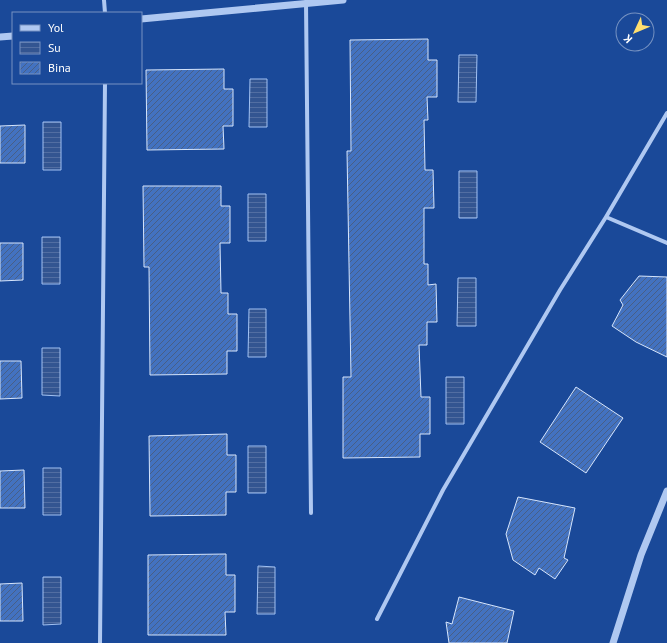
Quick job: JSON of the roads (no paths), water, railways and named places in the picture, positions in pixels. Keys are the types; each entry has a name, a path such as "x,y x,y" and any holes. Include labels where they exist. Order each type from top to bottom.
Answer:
{"street":[{"path":"104,0 105,12"},
{"path":"142,19 306,2 343,0"},
{"path":"306,2 311,513"},
{"path":"0,38 12,36"},
{"path":"100,643 105,84"},
{"path":"377,618 443,490 560,290 606,217 667,113"},
{"path":"606,217 667,243"},
{"path":"613,643 641,554 667,491"}],"water":[{"path":"459,55 477,55 476,102 458,102"},
{"path":"250,79 267,79 267,127 249,127"},
{"path":"43,122 61,122 61,170 43,170"},
{"path":"459,171 477,171 477,218 459,218"},
{"path":"248,194 266,194 266,241 248,241"},
{"path":"42,237 60,237 60,284 42,284"},
{"path":"458,278 476,278 476,326 457,326"},
{"path":"249,309 266,309 266,357 248,357"},
{"path":"42,348 60,348 60,396 42,395"},
{"path":"446,377 464,377 464,424 446,424"},
{"path":"248,446 266,446 266,493 248,493"},
{"path":"43,468 61,468 61,515 43,515"},
{"path":"258,566 275,567 275,614 257,614"},
{"path":"43,577 61,577 61,624 43,625"}]}
